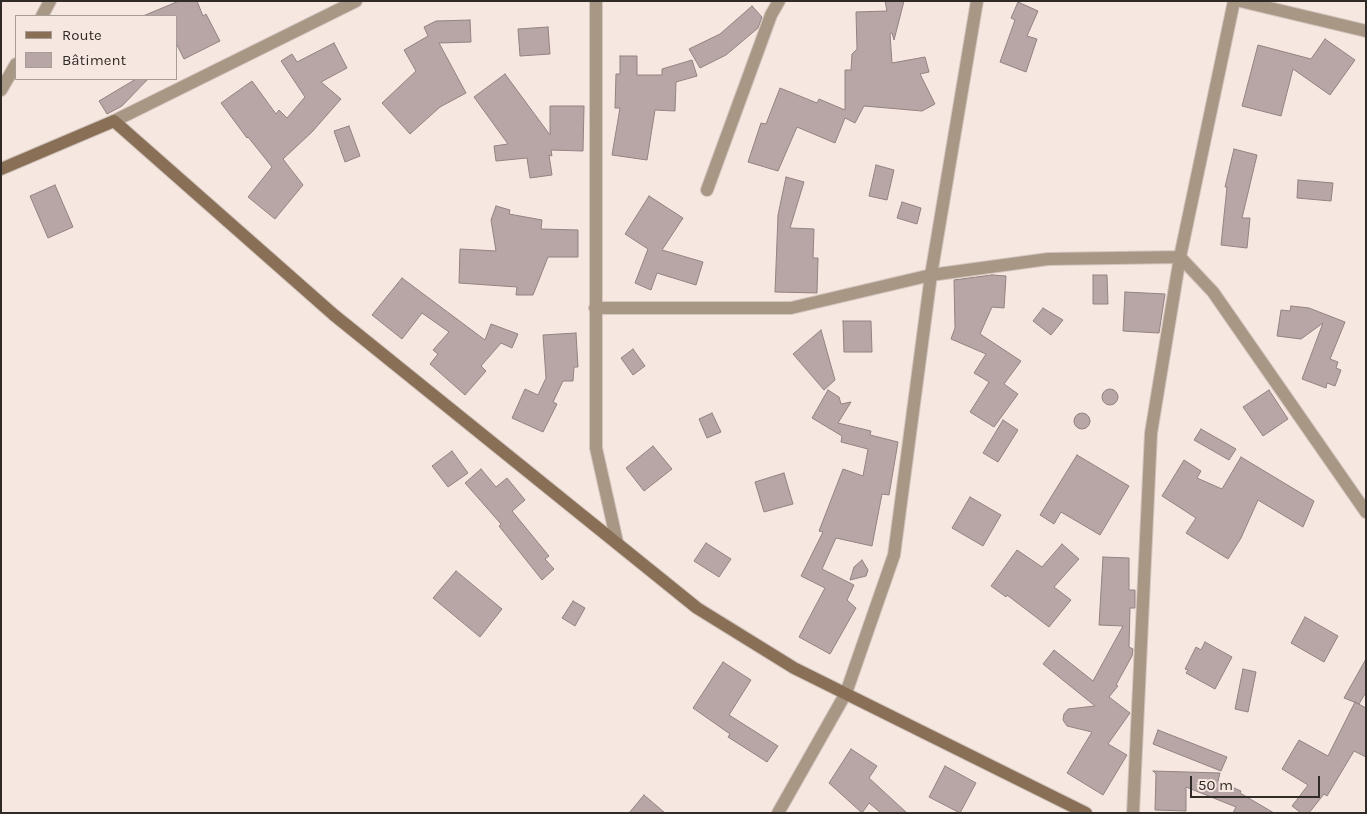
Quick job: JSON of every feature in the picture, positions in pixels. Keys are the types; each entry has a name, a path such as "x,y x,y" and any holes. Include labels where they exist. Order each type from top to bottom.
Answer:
{"street":[{"path":"43,15 50,1"},
{"path":"1,169 114,121 356,1"},
{"path":"596,1 596,448 617,542"},
{"path":"707,190 771,15 779,1"},
{"path":"778,813 846,693 894,555 931,275 977,1"},
{"path":"1133,813 1151,433 1180,256 1234,1"},
{"path":"1240,1 1366,32"},
{"path":"1,90 15,66"},
{"path":"114,121 334,315 697,608 794,668 1086,813"},
{"path":"596,308 791,308 931,275 1048,259 1180,256 1213,292 1366,512"}],"building":[{"path":"179,1 197,1 203,16 206,14 220,41 184,59 178,47 178,15 145,15"},
{"path":"885,1 904,1 894,40 892,33 890,34 892,63 925,57 929,72 920,74 935,104 922,111 864,106 855,123 845,118 835,143 797,127 778,171 748,162 761,123 766,124 780,88 817,103 819,99 845,110 845,70 851,70 852,54 857,49 856,12 887,11"},
{"path":"1018,2 1038,11 1027,36 1037,39 1026,72 1000,62 1015,20 1011,18"},
{"path":"752,6 762,17 758,28 726,55 700,68 689,49 720,34"},
{"path":"470,20 471,42 439,43 466,93 440,107 410,134 382,103 416,71 404,50 428,36 424,27 436,21"},
{"path":"548,27 550,54 520,56 518,29"},
{"path":"1325,39 1355,60 1330,95 1293,69 1281,116 1242,106 1258,45 1311,59"},
{"path":"334,43 347,68 321,82 341,99 312,132 283,159 303,185 275,219 248,197 272,167 221,103 252,81 276,114 279,110 287,118 305,97 281,61 292,54 297,62"},
{"path":"620,56 637,56 637,75 662,75 662,69 692,60 697,76 676,82 675,111 655,110 647,160 612,155 620,108 615,108 616,74 620,74"},
{"path":"505,74 550,135 550,106 584,106 583,151 551,150 552,156 549,155 552,175 530,178 527,158 496,161 494,146 508,144 474,97"},
{"path":"134,80 147,80 122,106 107,114 99,101"},
{"path":"349,126 360,156 345,162 334,131"},
{"path":"1234,149 1257,155 1242,218 1250,218 1247,248 1221,245 1227,187 1225,187"},
{"path":"876,165 894,170 887,200 869,196"},
{"path":"786,177 804,182 790,228 814,229 813,258 818,258 817,293 775,292 778,215"},
{"path":"1298,180 1333,183 1331,201 1297,198"},
{"path":"55,185 73,227 48,238 30,196"},
{"path":"649,196 683,218 662,250 703,262 696,285 657,273 651,290 635,283 648,249 625,234"},
{"path":"902,202 921,208 917,224 897,218"},
{"path":"496,206 510,210 509,214 542,220 541,229 578,230 578,257 548,257 533,295 516,295 517,287 459,283 460,249 496,251 491,220"},
{"path":"992,275 1006,276 1004,308 992,307 980,334 1021,361 1004,384 1018,394 994,427 970,412 989,382 974,373 986,354 951,339 955,328 954,280"},
{"path":"1093,275 1107,275 1108,304 1093,304"},
{"path":"402,278 485,340 491,324 518,334 512,348 501,343 481,366 486,371 465,395 430,364 438,354 433,350 449,332 422,313 402,339 372,315"},
{"path":"1125,292 1165,294 1159,333 1123,331"},
{"path":"1291,306 1309,308 1345,322 1330,359 1338,362 1336,368 1341,370 1335,386 1327,383 1326,388 1302,379 1323,323 1301,339 1277,336 1281,310 1290,311"},
{"path":"1043,308 1063,320 1051,335 1033,321"},
{"path":"843,321 871,321 872,352 844,352"},
{"path":"821,330 835,380 824,390 793,354"},
{"path":"576,333 578,367 574,367 573,381 563,381 553,402 557,404 543,432 512,418 525,389 538,395 546,378 543,335"},
{"path":"633,349 645,366 633,375 621,358"},
{"path":"1110,389 1118,397 1110,405 1102,397"},
{"path":"828,390 839,397 841,404 851,402 838,423 871,431 870,435 898,442 889,495 882,494 872,546 836,538 822,569 854,585 847,600 856,608 830,654 799,637 825,588 801,576 823,532 819,531 843,469 863,476 868,449 841,442 842,436 812,418"},
{"path":"1269,390 1288,419 1263,436 1243,407"},
{"path":"712,413 721,432 707,438 699,419"},
{"path":"1082,413 1090,421 1082,429 1074,421"},
{"path":"1003,420 1018,430 998,462 983,453"},
{"path":"1201,429 1236,449 1229,460 1194,440"},
{"path":"653,446 672,469 644,491 626,468"},
{"path":"452,451 468,473 448,487 432,466"},
{"path":"1077,455 1129,486 1100,535 1061,512 1054,524 1040,515"},
{"path":"1241,457 1314,501 1303,527 1258,500 1241,538 1228,559 1186,533 1196,518 1162,496 1184,460 1201,471 1197,478 1222,489"},
{"path":"481,469 496,487 507,478 525,500 512,511 549,556 545,559 554,569 542,580 499,526 501,524 465,483"},
{"path":"784,473 793,504 764,512 755,482"},
{"path":"970,497 1001,515 983,546 952,528"},
{"path":"706,543 731,559 719,577 694,561"},
{"path":"1062,544 1079,559 1054,587 1071,600 1049,627 1007,595 1006,597 991,586 1017,550 1042,567"},
{"path":"1103,557 1129,558 1129,590 1135,590 1135,608 1130,608 1129,647 1133,649 1132,656 1116,685 1118,686 1109,697 1130,713 1108,744 1127,755 1103,795 1067,773 1092,732 1067,726 1063,720 1064,714 1068,709 1095,706 1043,664 1054,650 1093,681 1123,626 1099,625"},
{"path":"862,560 868,570 866,576 850,580 854,567"},
{"path":"456,571 502,609 480,637 433,598"},
{"path":"573,601 585,608 575,626 562,618"},
{"path":"1305,617 1338,636 1324,662 1291,643"},
{"path":"1205,642 1232,657 1215,689 1186,673 1188,670 1185,669 1196,647 1201,650"},
{"path":"1366,659 1366,692 1359,704 1344,698"},
{"path":"723,662 751,680 729,715 778,746 767,762 728,737 730,734 693,708"},
{"path":"1243,669 1256,672 1248,712 1235,709"},
{"path":"1355,702 1366,708 1366,757 1354,751 1327,796 1324,794 1309,813 1301,813 1292,806 1308,785 1282,769 1299,740 1328,756"},
{"path":"1158,730 1227,757 1221,771 1153,744"},
{"path":"851,749 877,766 869,778 907,813 881,813 869,803 862,813 829,783"},
{"path":"945,766 976,783 960,813 929,797"},
{"path":"1153,771 1220,773 1218,781 1241,791 1240,793 1274,813 1233,813 1236,807 1186,787 1186,811 1155,810 1156,774"},
{"path":"644,795 665,813 629,813"}]}
